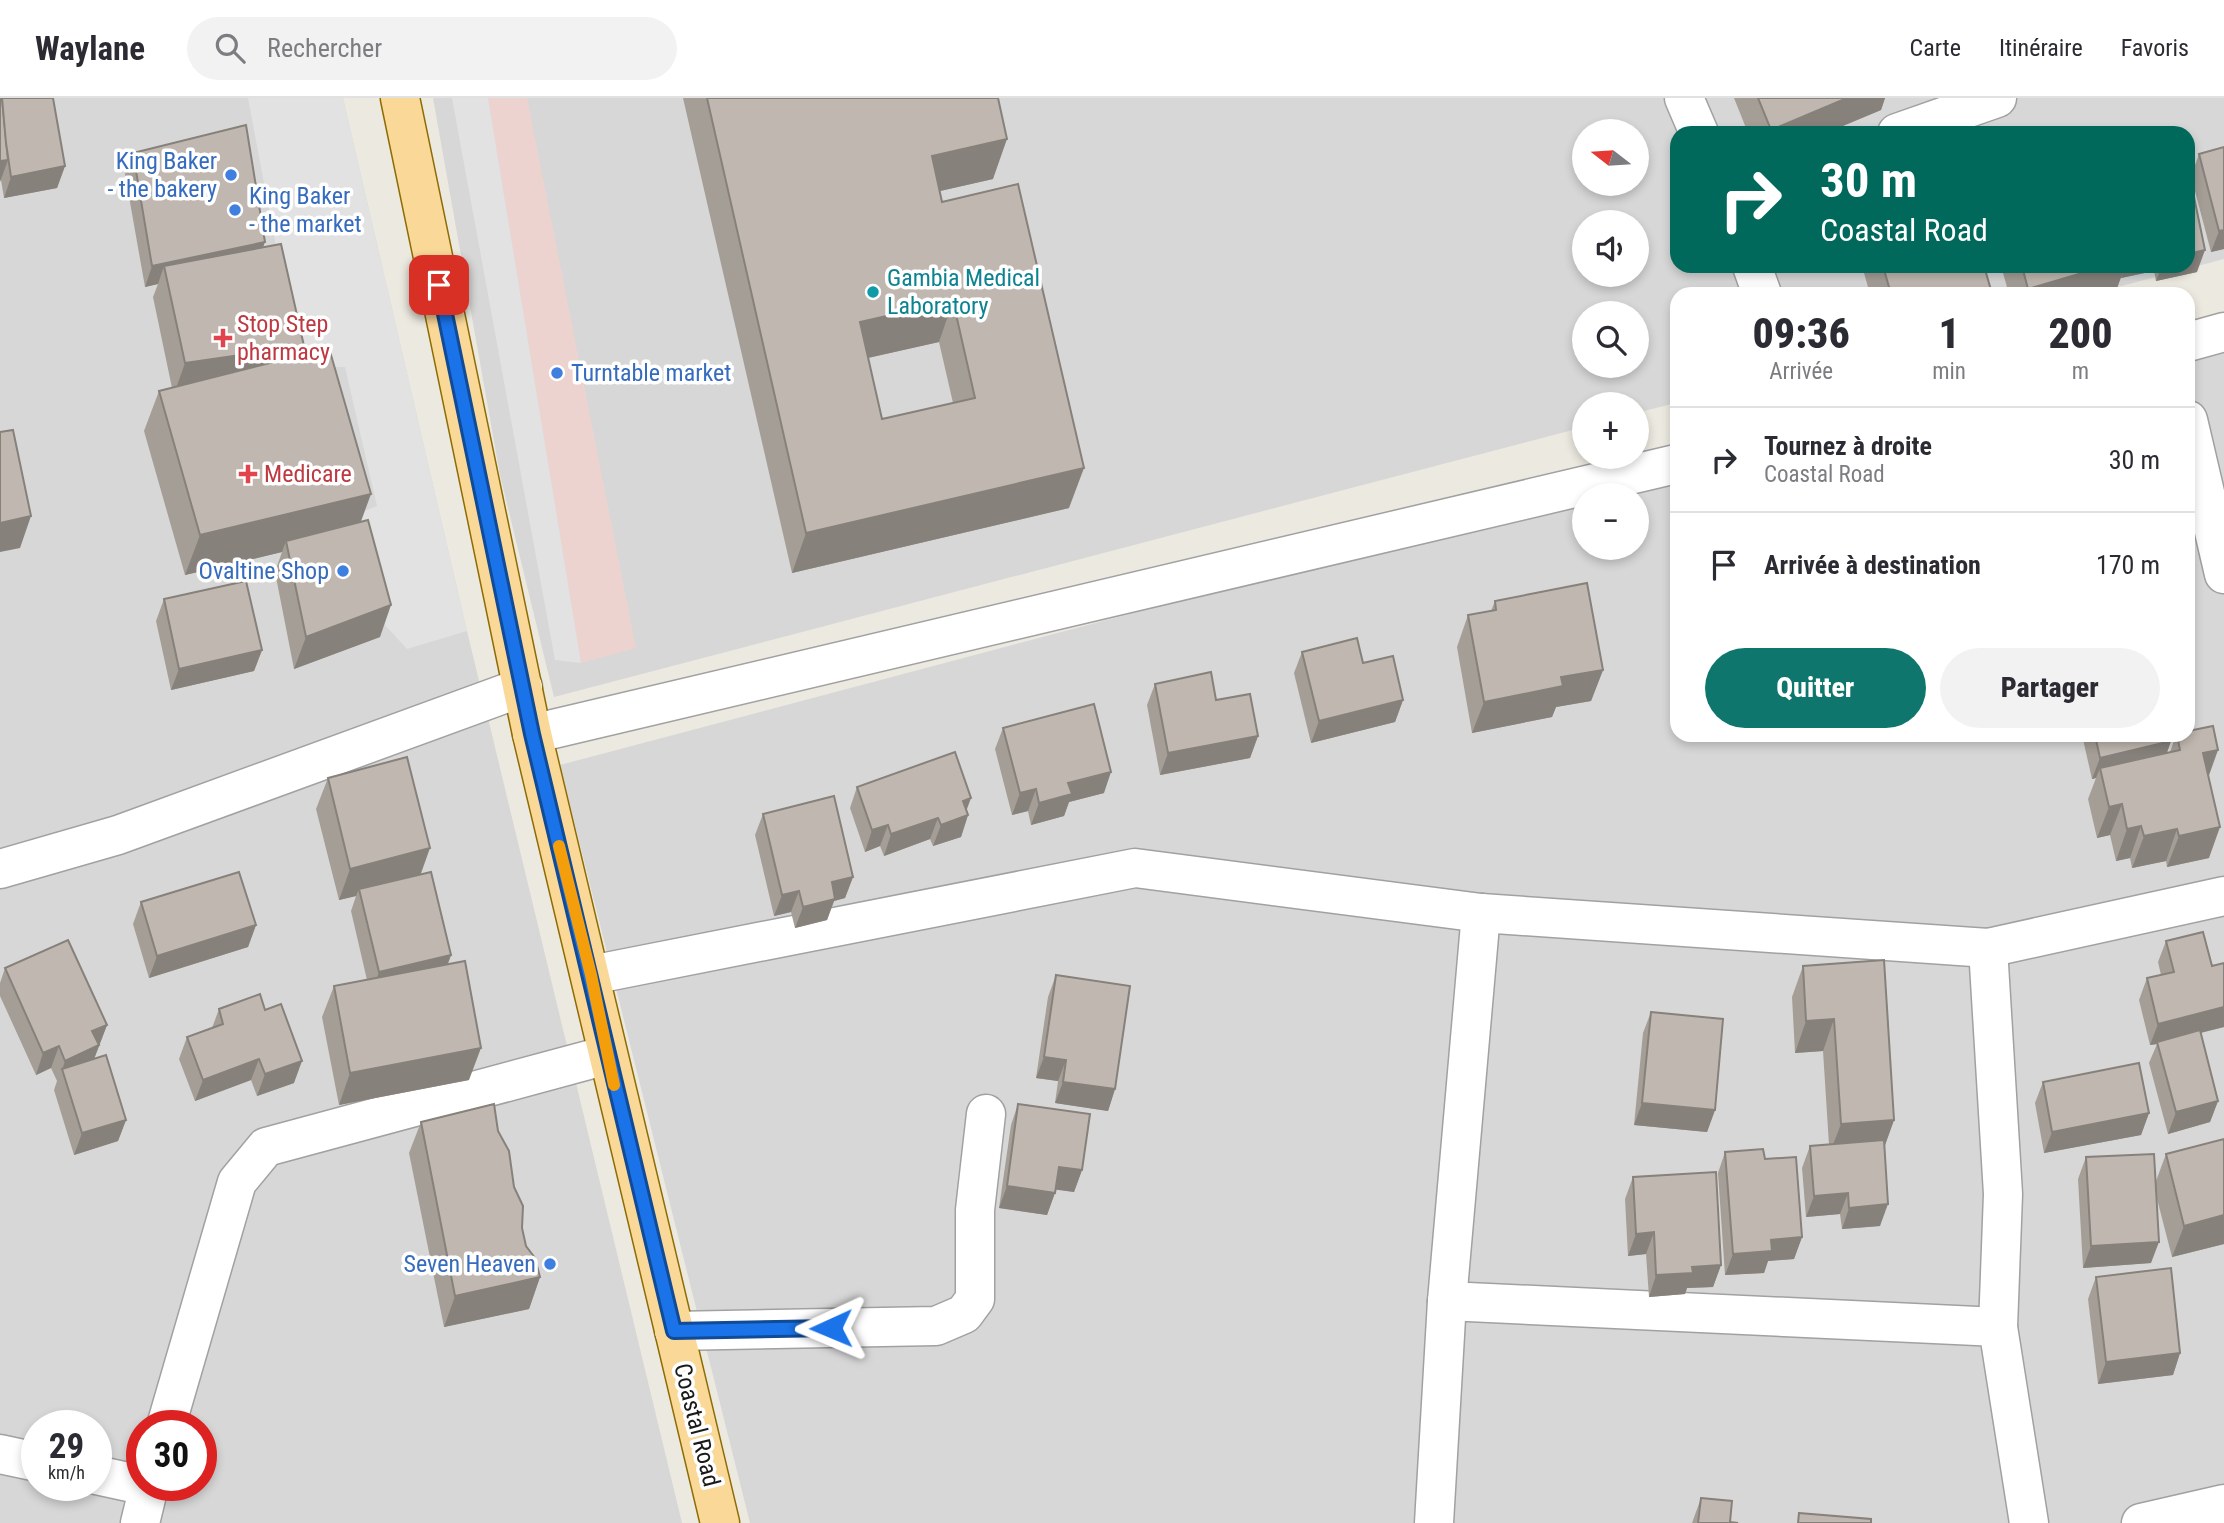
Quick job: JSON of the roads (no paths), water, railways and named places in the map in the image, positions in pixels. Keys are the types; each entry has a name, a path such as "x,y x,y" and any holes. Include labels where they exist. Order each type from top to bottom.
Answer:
{"main road":[{"name":"Coastal Road","path":"400,98 532,734 720,1523"}],"street":[{"path":"1684,98 1696,126"},
{"path":"1917,126 1997,98"},
{"path":"2195,340 2224,332"},
{"path":"2195,450 2224,574"},
{"path":"532,734 1670,465"},
{"path":"0,869 117,835 523,687"},
{"path":"591,975 1135,868 1481,913 1988,948 2224,896"},
{"path":"1434,1523 1447,1301 1481,913"},
{"path":"1988,948 2003,1194 1998,1327 2029,1523"},
{"path":"171,1410 237,1182 266,1147 607,1055"},
{"path":"674,1331 936,1326 964,1314 975,1299 975,1210 986,1114"},
{"path":"1447,1301 1998,1327"},
{"path":"0,1454 21,1459"},
{"path":"140,1523 144,1501"},
{"path":"2141,1523 2224,1504"}],"place":[{"name":"King Baker - the bakery","path":"231,175"},
{"name":"King Baker - the market","path":"235,210"},
{"name":"Gambia Medical Laboratory","path":"873,292"},
{"name":"Stop Step pharmacy","path":"223,338"},
{"name":"Turntable market","path":"557,373"},
{"name":"Medicare","path":"248,474"},
{"name":"Ovaltine Shop","path":"343,571"},
{"name":"Seven Heaven","path":"550,1264"}]}
